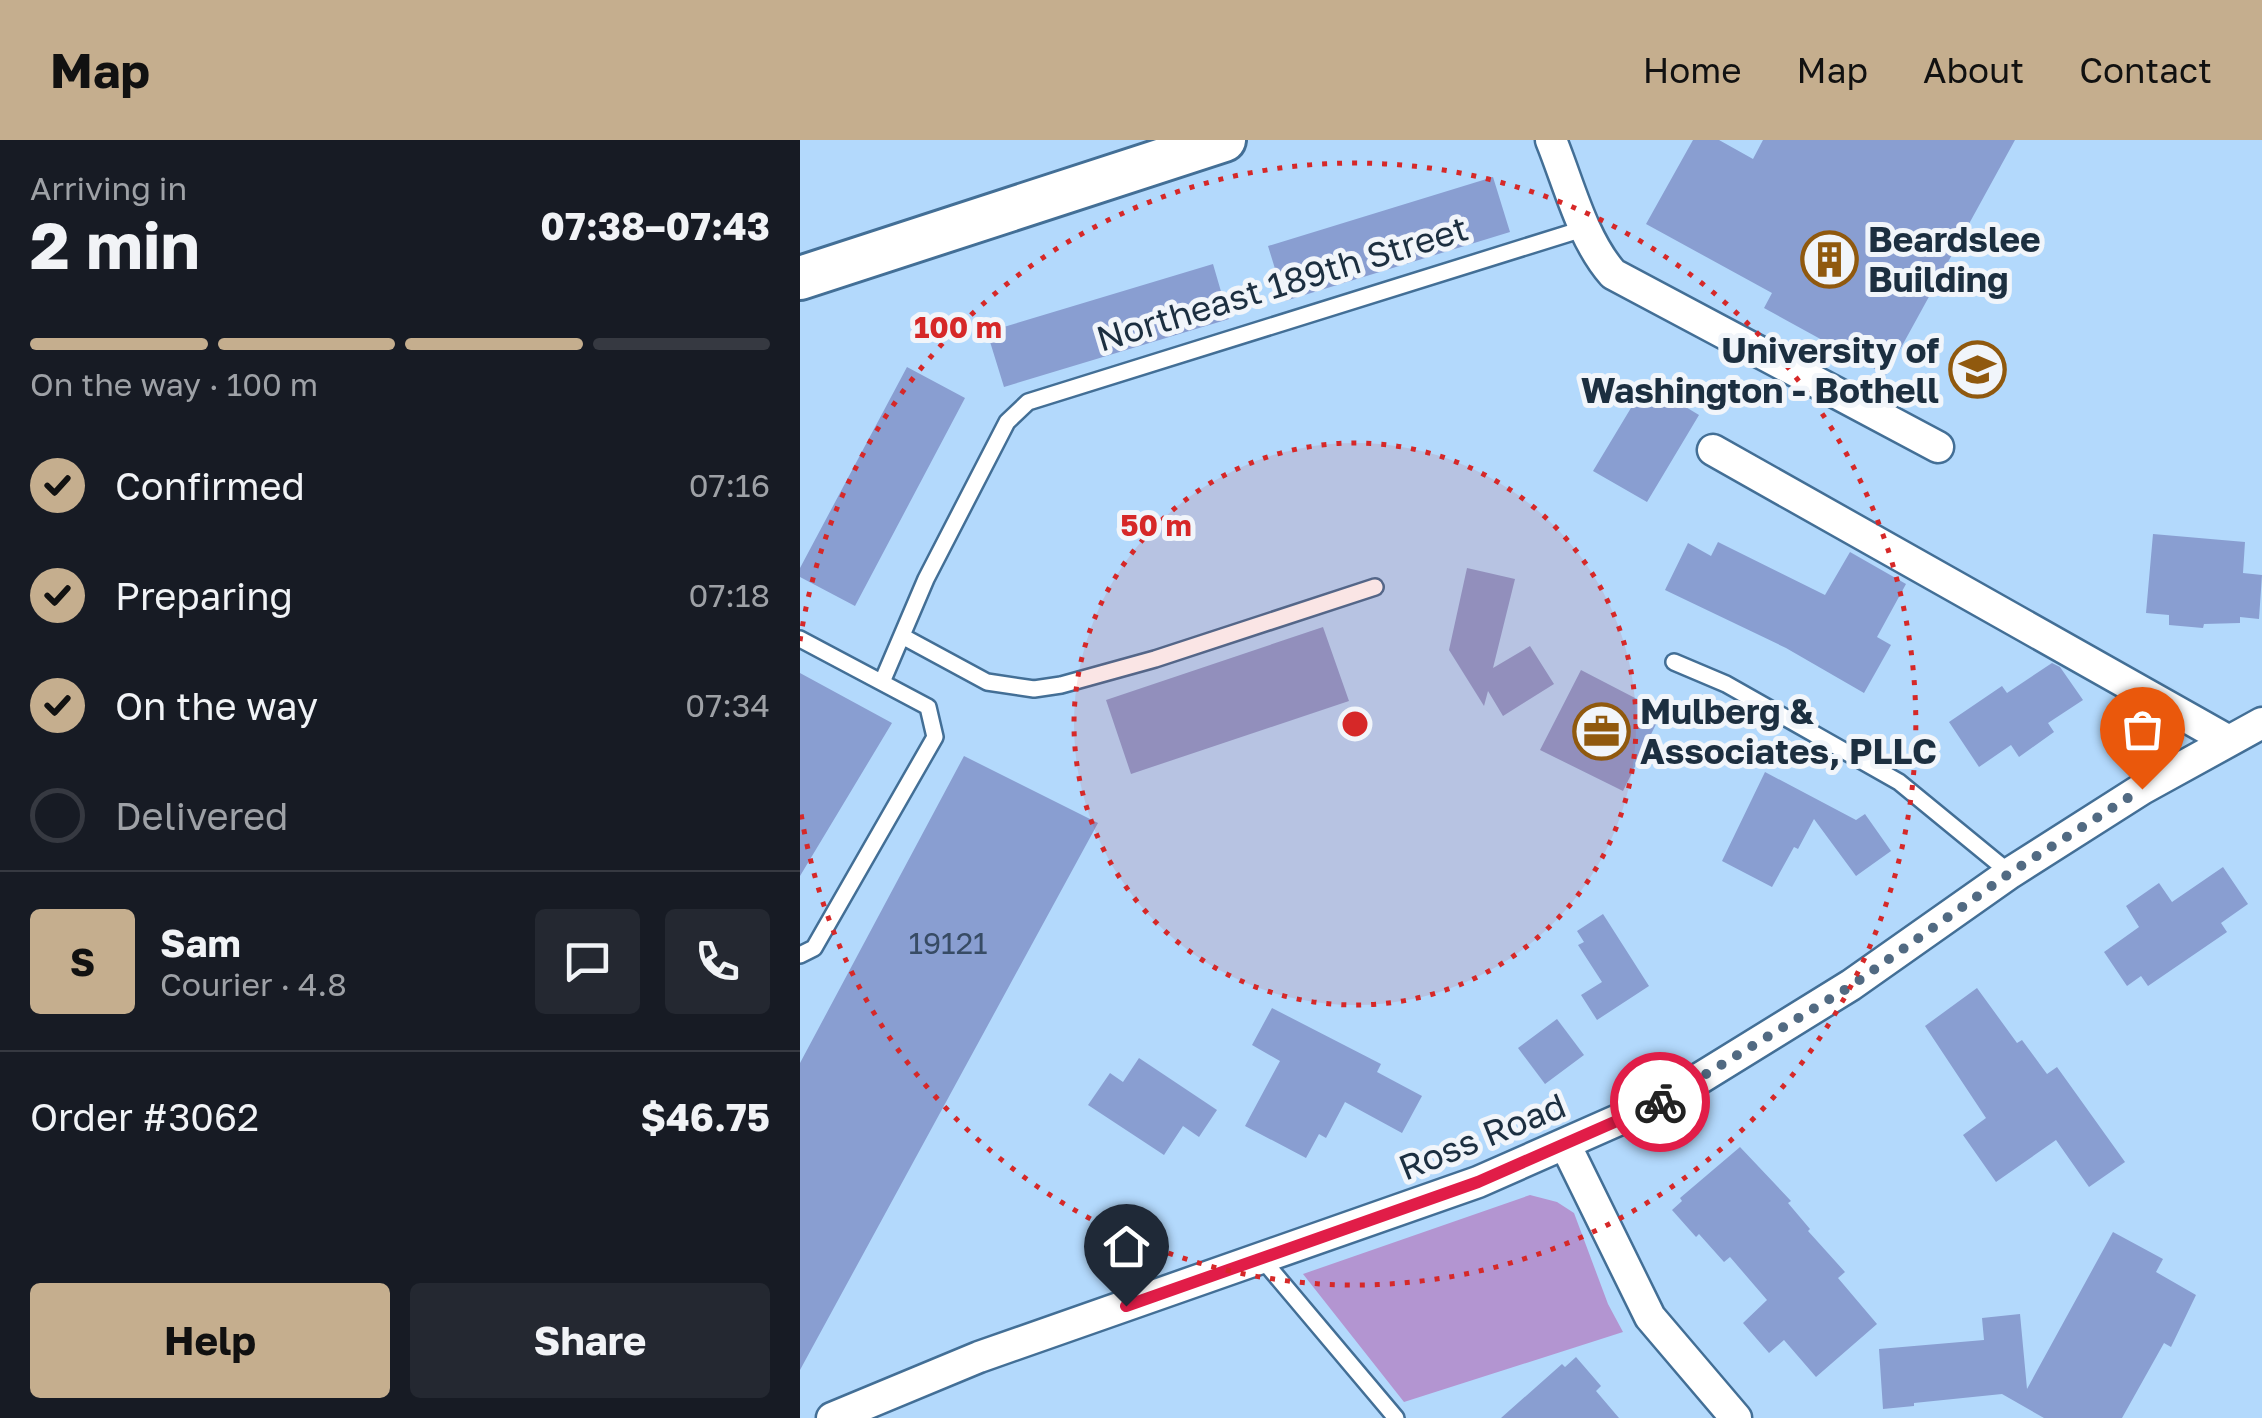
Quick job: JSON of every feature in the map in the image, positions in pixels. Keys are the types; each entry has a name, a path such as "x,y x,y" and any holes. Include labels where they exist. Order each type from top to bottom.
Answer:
{"main road":[{"path":"800,278 1224,140"}],"street":[{"path":"1551,140 1586,228 1601,260 1613,274 1938,447"},
{"path":"1714,450 2229,741"},
{"name":"Ross Road","path":"832,1418 980,1356 1478,1182 1683,1089 1851,986 2010,873 2142,789 2262,723"},
{"path":"1565,1144 1650,1318 1736,1418"}],"lane":[{"name":"Northeast 189th Street","path":"902,636 926,579 1007,422 1028,402 1586,228"},
{"path":"882,682 902,636 987,682 1034,688 1061,686 1375,587"},
{"path":"800,639 928,707 935,737 814,948 800,956"},
{"path":"1674,662 1726,684 1898,782 2010,873"},
{"path":"1262,1259 1396,1418"}],"shaded area":[{"path":"1530,1195 1557,1202 1574,1213 1608,1304 1623,1332 1404,1402 1303,1274"}],"building":[{"name":"Beardslee Building","path":"1693,140 1719,140 1753,159 1763,140 2015,140 1886,375 1764,308 1772,293 1646,224"},
{"path":"1493,177 1510,232 1285,301 1268,246"},
{"path":"1213,264 1229,319 1004,387 987,332"},
{"path":"907,367 965,398 855,606 800,577 800,568"},
{"path":"1646,383 1699,415 1647,502 1593,471"},
{"path":"2153,534 2245,542 2243,573 2262,575 2259,619 2240,617 2240,623 2204,624 2203,628 2169,625 2169,615 2146,613"},
{"path":"1718,542 1825,595 1850,552 1906,584 1877,637 1891,645 1864,693 1786,648 1665,590 1688,543 1711,556"},
{"path":"1467,568 1515,579 1493,668 1530,646 1554,684 1503,716 1488,691 1484,706 1449,650"},
{"path":"1323,627 1349,701 1131,774 1106,700"},
{"path":"2052,663 2060,667 2083,700 2048,723 2054,732 2019,757 2011,745 1979,767 1949,722 2002,686 2007,693"},
{"name":"Mulberg & Associates, PLLC","path":"1581,670 1662,712 1623,791 1540,750"},
{"path":"800,673 892,723 800,876"},
{"path":"964,756 1098,823 800,1370 800,1063"},
{"path":"1765,772 1856,820 1865,814 1891,851 1856,876 1814,819 1772,887 1722,861"},
{"path":"2223,867 2248,904 2221,923 2227,932 2148,986 2141,976 2127,986 2104,952 2139,927 2126,906 2159,883 2172,902"},
{"path":"1603,914 1649,986 1597,1020 1581,995 1602,982 1578,945 1584,942 1577,931"},
{"path":"1977,988 2017,1043 2022,1040 2047,1074 2057,1067 2125,1162 2089,1187 2056,1140 1996,1182 1963,1135 1986,1118 1925,1026"},
{"path":"1272,1008 1381,1064 1377,1072 1422,1096 1402,1133 1345,1102 1326,1138 1319,1134 1306,1158 1245,1126 1280,1061 1252,1045"},
{"path":"1557,1019 1584,1055 1545,1084 1518,1048"},
{"path":"1139,1058 1217,1110 1199,1137 1183,1126 1164,1155 1088,1105 1110,1073 1123,1082"},
{"path":"1740,1147 1791,1201 1788,1203 1808,1231 1845,1272 1838,1278 1877,1324 1816,1377 1784,1340 1769,1353 1743,1323 1767,1300 1730,1257 1724,1262 1672,1210 1682,1201 1680,1198"},
{"path":"2113,1232 2163,1259 2156,1272 2196,1295 2171,1347 2164,1343 2122,1418 2044,1418 2002,1394 1883,1409 1879,1349 1984,1340 1982,1318 2020,1314 2027,1389"},
{"path":"1576,1357 1601,1386 1596,1391 1619,1418 1501,1418 1562,1364 1565,1367"}],"way so far":[{"path":"1660,1102 1851,986 2010,873 2142,789"}],"place":[{"name":"Beardslee Building","path":"1829,259"},
{"name":"University of Washington - Bothell","path":"1978,370"},
{"name":"Mulberg & Associates, PLLC","path":"1601,731"}],"route":[{"path":"1126,1306 1478,1182 1660,1102"}]}
